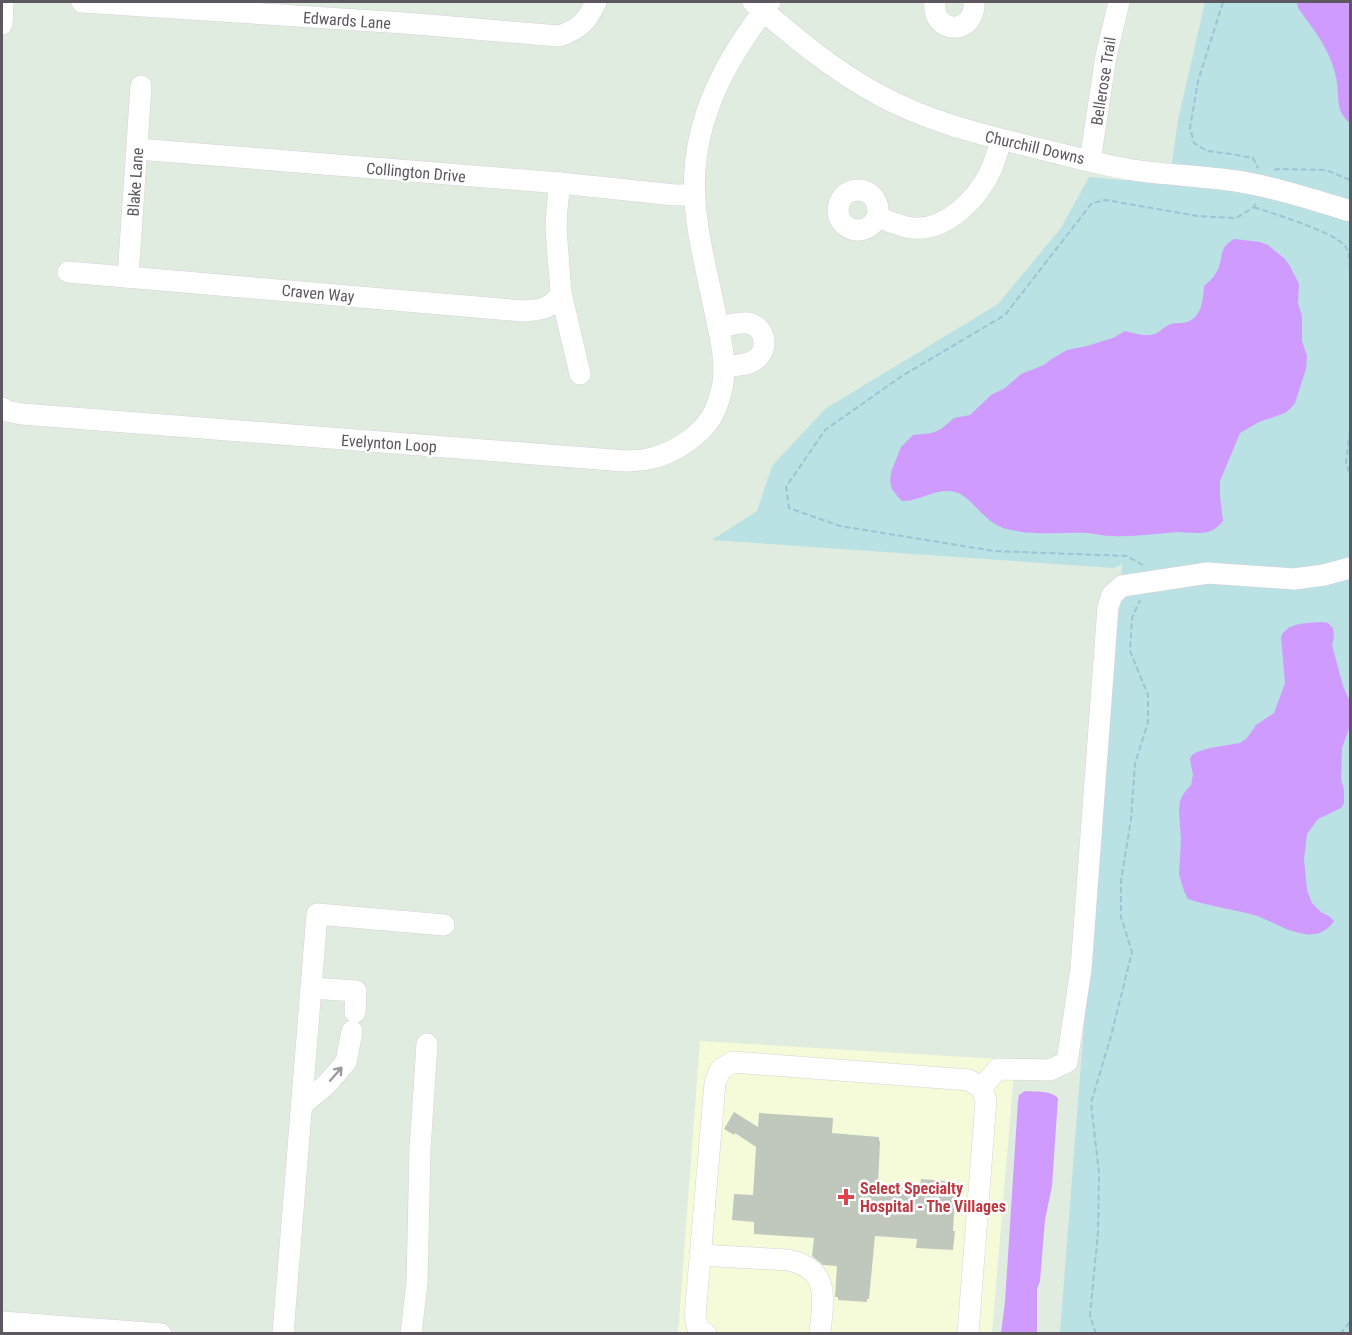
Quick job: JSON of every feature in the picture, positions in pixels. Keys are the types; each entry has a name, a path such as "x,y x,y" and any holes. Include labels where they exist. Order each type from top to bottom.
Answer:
{"street":[{"path":"2,24 3,2"},
{"name":"Edwards Lane","path":"81,2 164,5 559,36 572,32 584,23 596,2"},
{"path":"935,2 934,12 939,21 946,26 956,27 965,25 972,19 975,10 974,2"},
{"name":"Bellerose Trail","path":"1090,161 1106,56 1119,2"},
{"name":"Churchill Downs","path":"762,5 813,52 833,67 881,97 933,120 1002,140 1090,161 1144,171 1239,182 1350,211"},
{"name":"Evelynton Loop","path":"2,408 22,414 625,461 648,459 674,450 698,433 715,413 722,392 724,367 722,346 694,195 695,169 708,106 728,62 762,5"},
{"name":"Blake Lane","path":"128,277 141,86"},
{"path":"878,217 897,225 927,228 957,213 976,194 990,171 1002,140"},
{"name":"Collington Drive","path":"137,149 694,195"},
{"path":"561,183 556,229 561,293 580,374"},
{"name":"Craven Way","path":"68,272 523,311 539,310 551,306 558,300 561,293"},
{"path":"718,327 746,323 762,332 765,341 764,350 759,358 751,363 724,367"},
{"path":"981,1088 998,1069 1050,1070 1067,1062 1082,969 1108,607 1112,595 1122,586 1208,573 1294,579 1324,575 1350,568"},
{"path":"283,1334 318,914 444,925"},
{"path":"302,1105 327,1084 346,1062 354,1022 356,991 311,988"},
{"path":"411,1334 417,1283 420,1149 427,1044"},
{"path":"706,1334 698,1329 695,1317 715,1083 720,1070 733,1062 969,1080 981,1088 986,1100 968,1334"},
{"path":"700,1255 788,1260 811,1270 818,1277 823,1293 820,1334"},
{"path":"2,1322 161,1334"}],"path":[{"path":"1223,2 1198,81 1190,128 1194,143 1207,151 1253,158 1261,174"},
{"path":"1270,172 1278,169 1326,171 1350,180"},
{"path":"1096,1334 1090,1315 1098,1232 1099,1173 1091,1103 1132,952 1122,917 1121,881 1131,819 1135,764 1148,722 1148,695 1130,651 1132,618 1148,582 1144,566 1127,556 994,551 840,526 789,508 786,487 825,430 902,376 1005,315 1092,203 1106,200 1197,216 1236,218 1254,207 1337,238 1347,249 1350,282"},
{"path":"1350,309 1350,387"},
{"path":"1350,431 1346,462 1350,475"},
{"path":"1341,1334 1350,1322"}],"shaded area":[{"path":"1205,2 1350,2 1350,1333 1060,1333 1122,564 1114,568 712,540 757,511 772,466 825,409 998,304 1061,228 1089,177 1169,184 1178,120"},
{"path":"1297,2 1350,2 1350,123 1340,108 1336,77 1330,58 1321,40 1298,8"},
{"path":"1234,239 1268,245 1290,266 1299,284 1298,303 1302,316 1302,341 1307,356 1306,369 1295,403 1290,409 1240,433 1220,481 1223,521 1216,528 1204,533 1176,532 1128,536 1027,532 999,526 955,492 941,491 902,501 892,489 891,472 901,447 913,435 932,433 954,418 970,415 991,395 1005,388 1021,374 1044,365 1067,350 1113,338 1125,331 1149,335 1171,324 1192,320 1201,307 1204,286 1218,270 1224,248"},
{"path":"1328,623 1333,628 1332,645 1343,686 1350,702 1350,726 1342,748 1341,779 1344,803 1341,808 1318,819 1307,834 1304,859 1307,890 1312,903 1334,921 1323,931 1308,934 1293,931 1257,916 1188,899 1179,874 1181,840 1179,810 1180,801 1191,785 1193,775 1190,759 1192,755 1210,748 1240,743 1247,738 1256,725 1274,713 1285,683 1281,637 1284,632 1298,624"},
{"name":"Select Specialty Hospital - The Villages","path":"700,1041 1015,1060 992,1333 678,1334"},
{"path":"1025,1091 1047,1093 1058,1098 1052,1186 1045,1220 1040,1281 1037,1289 1037,1333 1001,1333 1018,1101 1019,1095"}],"building":[{"path":"734,1112 758,1127 759,1113 833,1118 832,1133 879,1137 878,1185 920,1188 921,1179 958,1182 953,1250 916,1248 917,1239 875,1236 869,1299 867,1302 838,1300 838,1297 835,1297 837,1266 823,1265 812,1256 814,1238 754,1234 754,1222 732,1220 734,1194 753,1195 756,1147 735,1133 734,1135 724,1129"}],"place":[{"name":"Select Specialty Hospital - The Villages","path":"846,1197"}]}
